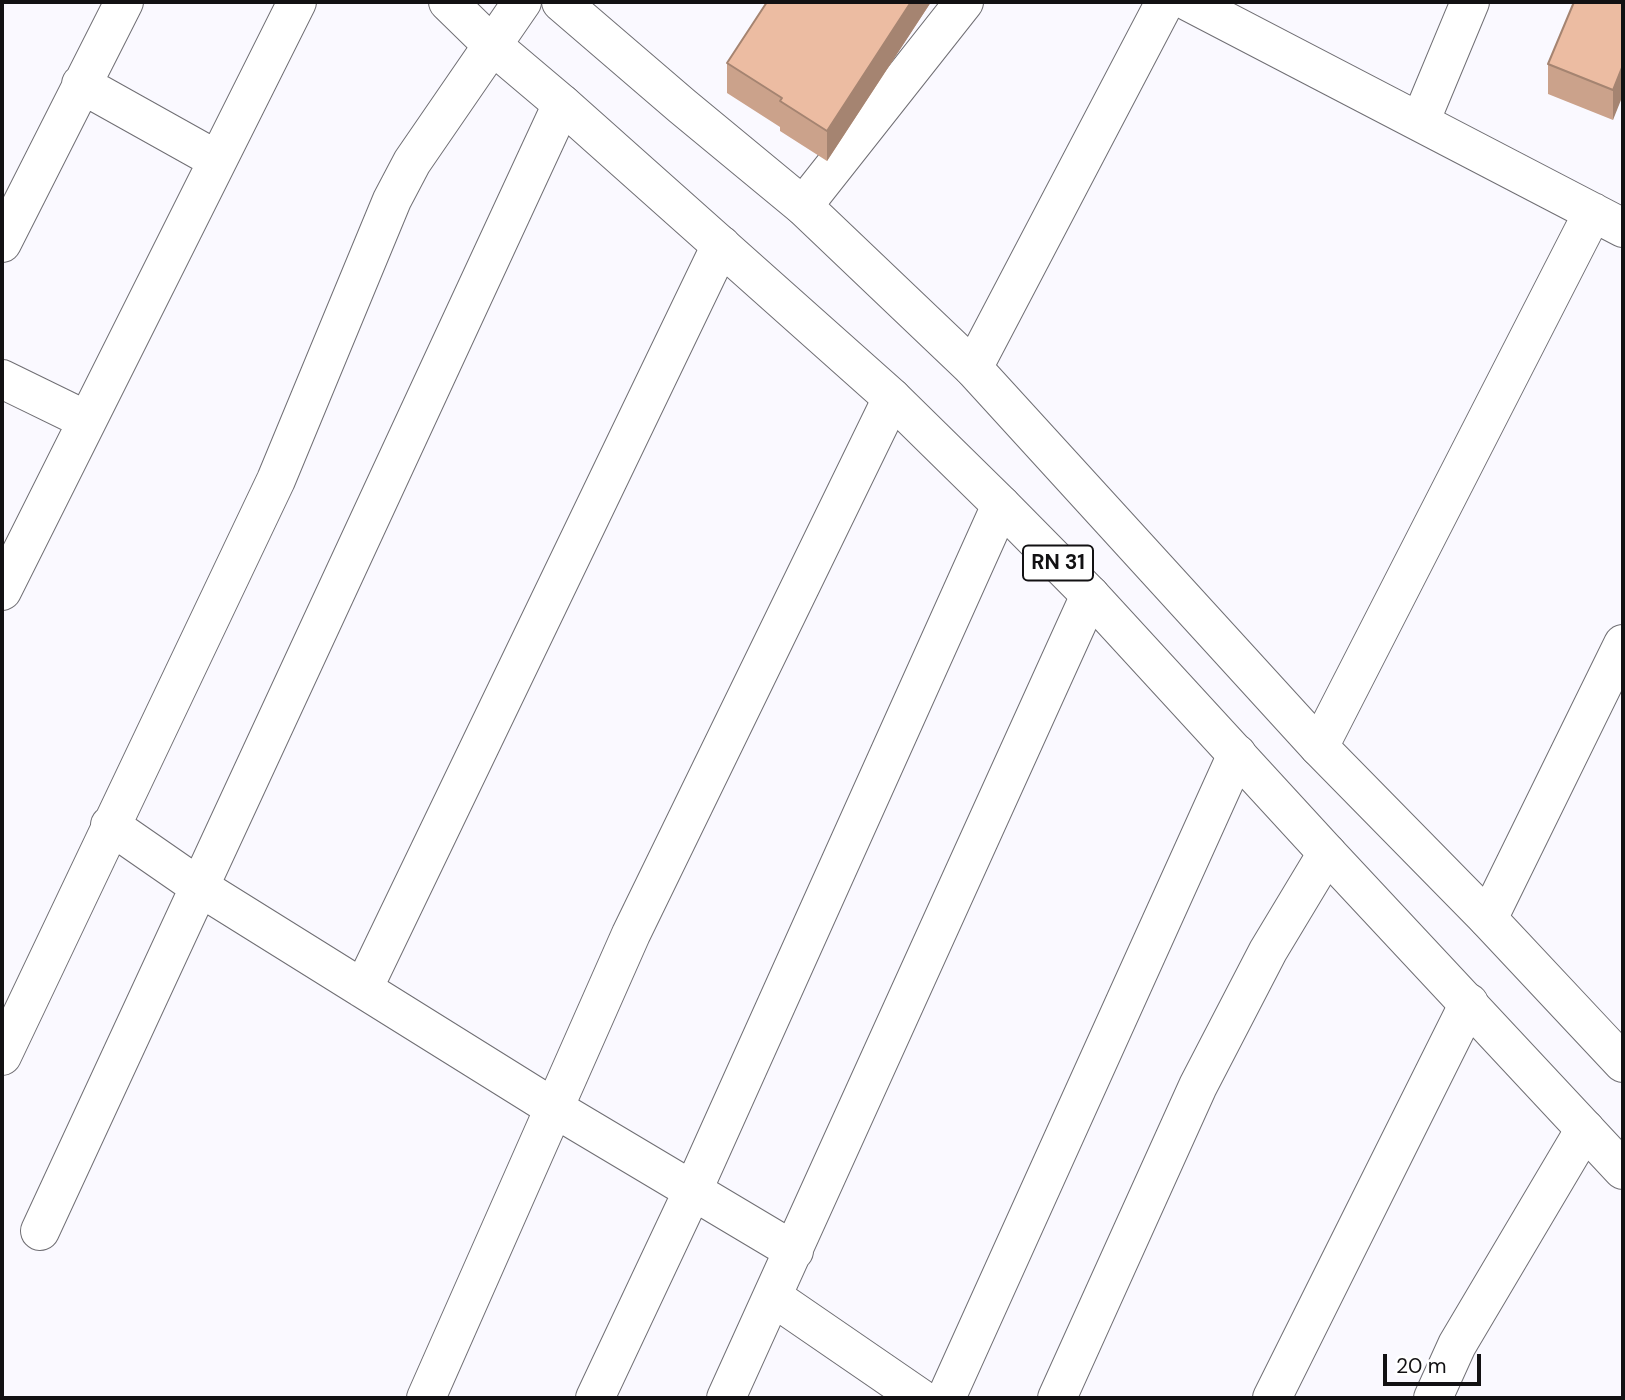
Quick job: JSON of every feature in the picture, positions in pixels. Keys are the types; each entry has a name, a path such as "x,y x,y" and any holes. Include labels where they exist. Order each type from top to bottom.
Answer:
{"main road":[{"path":"2,243 124,2"},
{"path":"2,591 297,2"},
{"name":"RN 31","path":"447,2 891,398 1001,505 1090,595 1623,1170"},
{"path":"2,1056 276,480 392,200 412,162 522,2"},
{"name":"RN 31","path":"561,2 803,206 973,368 1319,747 1621,1055"},
{"path":"803,206 964,2"},
{"path":"1420,122 1470,2"},
{"path":"973,368 1189,3 1420,122 1612,213 1319,747"},
{"path":"81,84 217,160"},
{"path":"40,1231 562,104"},
{"path":"363,989 721,245"},
{"path":"2,379 86,420"},
{"path":"426,1398 631,934 891,398"},
{"path":"595,1398 693,1191 1001,505"},
{"path":"726,1398 1090,595"},
{"path":"1488,919 1623,644"},
{"path":"946,1398 1237,754"},
{"path":"110,825 198,886 554,1108 794,1251"},
{"path":"1057,1398 1198,1086 1268,951 1327,853"},
{"path":"1272,1398 1469,1003"},
{"path":"1433,1398 1457,1345 1584,1129"},
{"path":"773,1297 920,1398"}],"building":[{"path":"767,2 911,2 827,131 727,63"},
{"path":"1574,2 1623,2 1623,65 1613,90 1548,64"}]}
